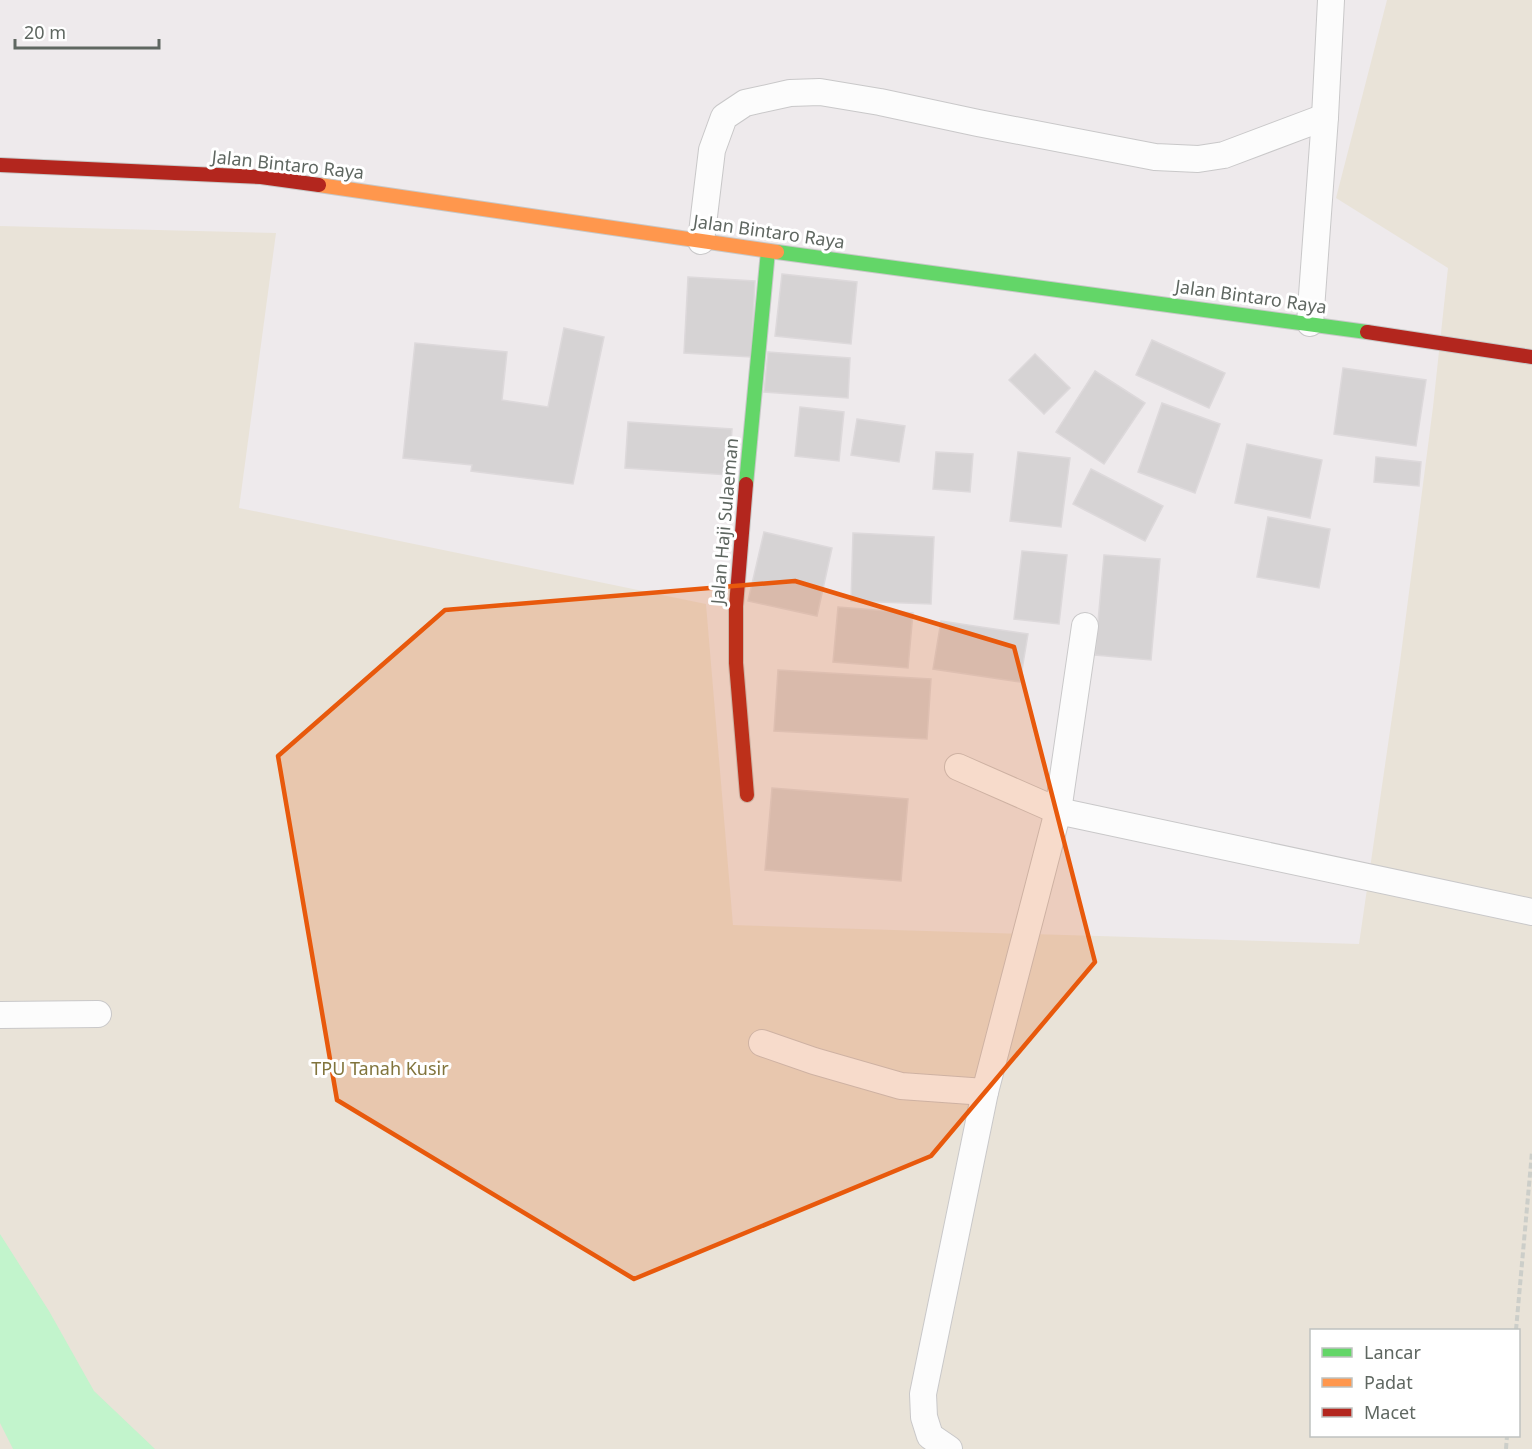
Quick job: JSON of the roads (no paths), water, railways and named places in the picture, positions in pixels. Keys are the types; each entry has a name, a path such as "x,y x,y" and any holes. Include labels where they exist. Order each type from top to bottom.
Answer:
{"main road":[{"name":"Jalan Bintaro Raya","path":"0,165 261,177 700,241 1310,323 1532,357"},
{"name":"Jalan Haji Sulaeman","path":"747,795 736,663 736,606 768,250"}],"lane":[{"path":"1310,323 1331,0"},
{"path":"700,241 712,150 724,117 745,103 790,93 820,92 1155,157 1198,159 1224,155 1325,117"},
{"path":"949,1449 930,1436 924,1417 923,1394 985,1092 1058,811 1085,626"},
{"path":"958,767 1058,811 1532,912"},
{"path":"0,1015 98,1014"},
{"path":"762,1043 814,1061 901,1086 985,1092"}],"park label":[{"name":"TPU Tanah Kusir","path":"380,1069"}]}
